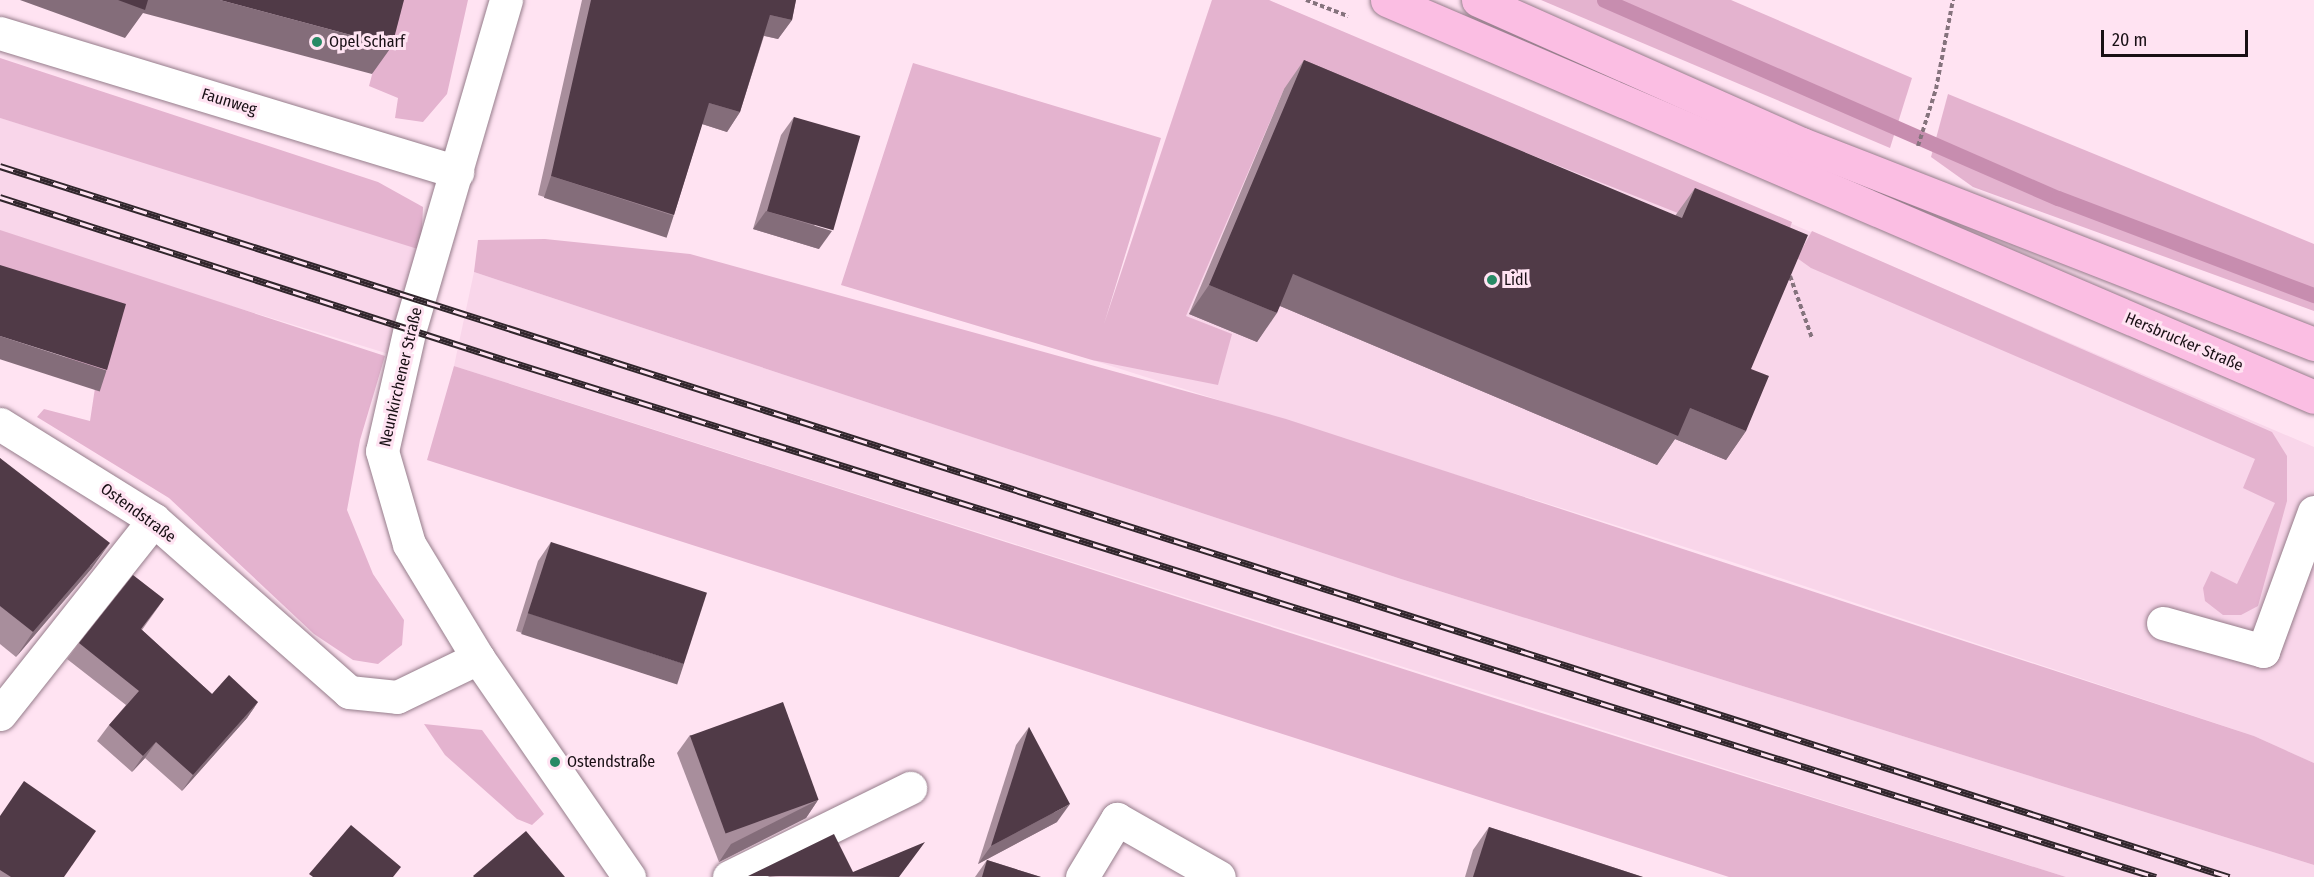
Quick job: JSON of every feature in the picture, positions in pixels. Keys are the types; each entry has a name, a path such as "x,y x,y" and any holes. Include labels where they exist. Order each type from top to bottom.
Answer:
{"main road":[{"name":"Hersbrucker Straße","path":"1387,0 2314,397"},
{"path":"1478,0 1802,144 2314,344"}],"street":[{"name":"Neunkirchener Straße","path":"506,0 410,328 382,451 409,544 478,658 629,877"},
{"name":"Faunweg","path":"0,33 457,172"},
{"name":"Ostendstraße","path":"0,424 154,520 349,692 397,697 478,658"},
{"path":"2163,622 2263,651 2314,512"},
{"path":"0,714 154,520"},
{"path":"729,877 910,788"},
{"path":"1082,877 1117,819 1219,877"}],"path":[{"path":"1906,184 1936,89 1953,0"},
{"path":"1790,271 1812,338"}],"shaded area":[{"path":"392,0 468,0 447,94 423,122 395,118 398,98 369,86"},
{"path":"1212,0 1268,0 2314,447 2314,763 2254,736 1726,560 1092,360"},
{"path":"1212,0 1269,0 1792,222 1781,254 1476,133 1284,89 1186,316 1232,334 1218,385 1092,360 841,285 913,63 1161,138 1104,324"},
{"path":"1541,0 1731,0 1912,78 1890,148"},
{"path":"0,58 378,182 423,207 421,250 0,118"},
{"path":"1948,94 2314,244 2314,311 1973,187 1931,157"},
{"path":"0,118 422,247 389,354 0,235"},
{"path":"0,230 385,356 360,440 347,510 373,574 404,620 402,645 378,664 353,660 314,634 169,498 37,417 44,409 90,421 95,388 0,287"},
{"path":"1812,231 2272,432 2287,456 2287,501 2258,606 2241,615 2223,615 2205,601 2203,588 2211,571 2237,584 2275,503 2243,488 2255,459 1811,268 1797,258"},
{"path":"545,239 690,254 1286,419 2254,736 2314,763 2314,865 1401,579 474,272 478,240"},
{"path":"474,272 1401,579 2314,865 2314,877 2066,877 454,366"},
{"path":"454,366 1510,703 2066,877 1729,877 427,460"},
{"path":"424,724 482,730 544,814 532,825 517,819 445,755"}],"building":[{"path":"118,0 148,0 145,10"},
{"path":"220,0 404,0 392,46"},
{"path":"591,0 796,0 792,20 770,15 740,112 709,103 674,215 551,176"},
{"name":"Lidl","path":"1304,60 1682,218 1695,188 1808,235 1751,369 1769,376 1746,431 1690,408 1678,436 1293,274 1277,313 1209,285"},
{"path":"794,117 860,136 833,230 767,211"},
{"path":"0,265 126,304 107,370 0,336"},
{"path":"0,458 110,543 33,632 0,606"},
{"path":"551,542 707,593 684,664 528,613"},
{"path":"133,575 164,599 141,629 212,694 229,675 258,702 193,775 156,742 143,756 109,725 139,691 79,643"},
{"path":"783,702 819,800 726,834 690,736"},
{"path":"1029,727 1070,804 991,846"},
{"path":"24,781 96,831 64,877 11,877 0,870 0,816"},
{"path":"351,825 401,867 393,877 313,877 309,874"},
{"path":"1489,827 1643,877 1473,877"},
{"path":"526,831 565,877 473,876"},
{"path":"834,834 853,872 925,842 899,877 748,876"},
{"path":"987,860 1041,877 982,877"}],"waterway":[{"path":"1604,0 2058,198 2314,295"}],"railway":[{"path":"0,166 2229,877"},
{"path":"0,197 505,360 2156,877"}],"place":[{"name":"Opel Scharf","path":"317,42"},
{"name":"Lidl","path":"1492,280"},
{"name":"Ostendstraße","path":"555,762"}]}
